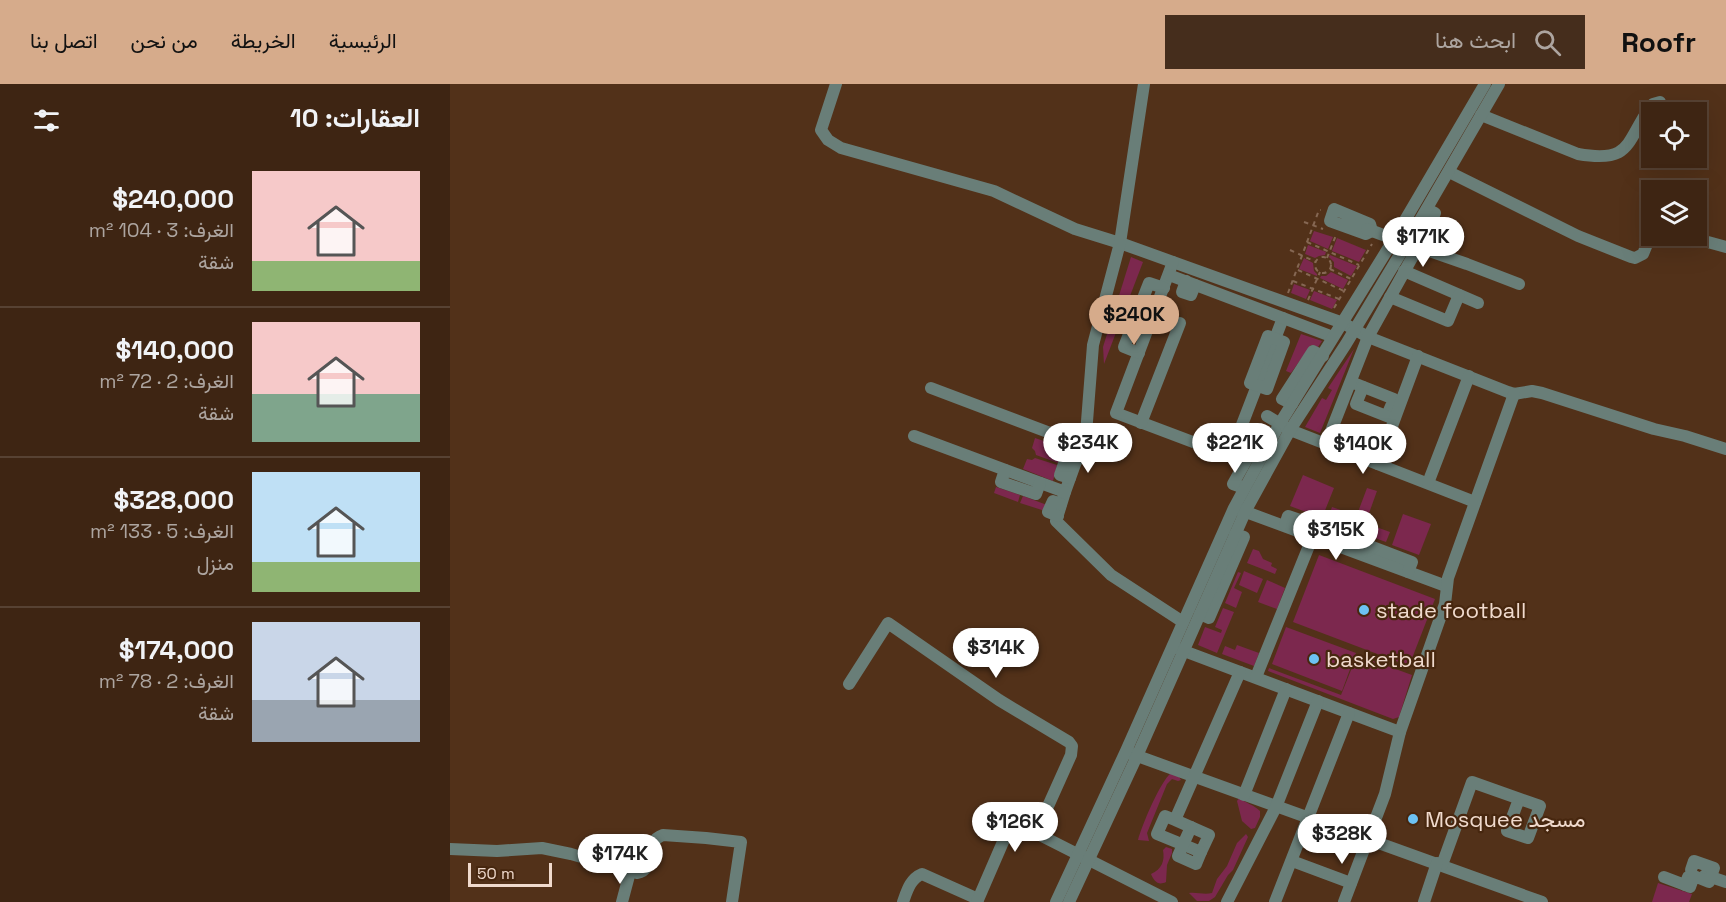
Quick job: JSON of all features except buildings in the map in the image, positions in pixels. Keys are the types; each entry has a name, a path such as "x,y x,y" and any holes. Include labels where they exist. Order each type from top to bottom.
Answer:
{"street":[{"path":"836,84 821,130 828,140 841,148 994,191 1061,224 1343,323 1368,337 1514,394 1533,391 1542,393 1653,429 1726,449"},
{"path":"1144,84 1120,243 1093,345 1086,434 1076,462 1066,458 1060,475 1070,478 1056,521 1111,575 1183,622"},
{"path":"1056,902 1084,856 1178,649 1200,615 1236,534 1244,488 1267,448 1285,428 1292,404 1394,239 1485,84"},
{"path":"1178,649 1183,622 1240,509 1285,428 1354,329 1499,84"},
{"path":"1481,115 1564,150 1592,157 1620,152 1627,146 1641,122"},
{"path":"1449,172 1578,236 1631,257 1635,258 1643,254 1646,246"},
{"path":"1326,444 1368,337 1435,213 1427,209"},
{"path":"1329,215 1394,239"},
{"path":"1707,242 1726,247"},
{"path":"1418,247 1519,284"},
{"path":"1127,384 1173,262"},
{"path":"1404,271 1478,303"},
{"path":"1169,275 1328,335"},
{"path":"1139,353 1124,347 1149,283 1164,288"},
{"path":"1390,297 1448,321 1459,295"},
{"path":"1156,309 1163,312 1133,392 1122,377 1109,411 1230,456 1257,385"},
{"path":"1275,339 1283,318"},
{"path":"1141,423 1180,323"},
{"path":"1268,336 1284,342 1267,389 1257,385 1250,383 1268,336"},
{"path":"1391,418 1418,356"},
{"path":"1428,483 1469,376"},
{"path":"1351,382 1394,399 1378,464"},
{"path":"1363,387 1356,404 1391,418"},
{"path":"931,388 1082,445"},
{"path":"1344,902 1390,776 1400,732 1445,604 1446,586 1514,394"},
{"path":"1267,416 1285,428 1475,502"},
{"path":"914,436 1005,470 1001,482 1036,494 1040,483 1061,504"},
{"path":"1240,509 1285,525 1288,516 1315,531 1338,533 1334,544 1361,554 1365,543 1412,562 1408,572 1446,586"},
{"path":"1256,677 1315,531"},
{"path":"849,684 888,623 999,700 1069,742 1072,746 1071,755 1036,833"},
{"path":"1178,649 1400,732"},
{"path":"1175,820 1240,672"},
{"path":"1244,795 1286,688"},
{"path":"1227,902 1276,807 1318,701"},
{"path":"1275,902 1349,713"},
{"path":"1131,754 1542,902"},
{"path":"1424,902 1472,782 1519,799"},
{"path":"1165,816 1191,827 1209,835 1201,852 1157,834 1165,816"},
{"path":"903,902 915,877 922,874 977,901 1006,835 1011,828 1018,826 1084,856 1172,902"},
{"path":"1183,845 1191,827"},
{"path":"450,849 542,848 637,873 647,868 653,842 663,835 741,842 732,902"},
{"path":"1073,900 1084,856"},
{"path":"1292,861 1351,883"},
{"path":"622,902 630,872"},
{"path":"1664,877 1690,875 1709,882 1711,877 1726,882"}],"path":[{"path":"1288,294 1306,242 1329,215"},
{"path":"1327,258 1329,215"},
{"path":"1332,310 1360,265 1375,232"},
{"path":"1306,242 1360,265"},
{"path":"1290,250 1316,262"},
{"path":"1321,257 1327,258 1331,263 1330,269 1320,272 1316,269 1316,262 1321,257"},
{"path":"1297,269 1344,291"},
{"path":"1330,269 1351,279"},
{"path":"1316,304 1308,301 1320,272"},
{"path":"1293,281 1339,299"}],"shaded area":[{"path":"1314,231 1333,237 1328,249 1310,241"},
{"path":"1337,238 1366,250 1359,262 1332,251"},
{"path":"1308,245 1326,252 1325,255 1315,258 1305,254"},
{"path":"1330,255 1357,266 1351,276 1334,267"},
{"path":"1131,257 1143,262 1104,364 1103,347"},
{"path":"1304,258 1313,263 1317,276 1299,269"},
{"path":"1331,272 1348,280 1343,289 1320,278"},
{"path":"1294,284 1310,290 1306,299 1291,293"},
{"path":"1314,291 1337,300 1332,309 1310,300"},
{"path":"1301,334 1322,341 1318,347 1311,345 1291,373 1286,371"},
{"path":"1354,349 1320,433 1305,427 1322,398 1326,400 1332,390 1328,388"},
{"path":"1035,438 1062,447 1058,463 1036,455 1032,448"},
{"path":"1035,458 1057,465 1053,481 1023,469 1027,459"},
{"path":"1303,475 1334,488 1322,518 1290,506"},
{"path":"996,487 1020,495 1018,502 994,493"},
{"path":"1367,488 1377,491 1368,516 1358,512"},
{"path":"1023,496 1047,505 1045,511 1020,503"},
{"path":"1332,507 1355,515 1354,519 1390,532 1386,542 1327,521"},
{"path":"1403,514 1431,524 1419,555 1392,545"},
{"path":"1253,549 1259,551 1263,559 1272,563 1271,566 1277,569 1275,574 1247,563"},
{"name":"stade football","path":"1319,555 1435,599 1409,666 1293,622"},
{"path":"1244,571 1263,579 1257,593 1239,585"},
{"path":"1238,572 1241,573 1234,588 1242,592 1236,608 1225,603"},
{"path":"1267,580 1285,588 1277,609 1258,602"},
{"path":"1223,608 1234,612 1217,653 1198,645 1205,627 1221,633 1222,630 1215,627"},
{"name":"basketball","path":"1286,627 1356,653 1342,691 1272,664"},
{"path":"1237,645 1259,653 1254,666 1222,654 1225,646 1235,650"},
{"path":"1357,655 1412,675 1399,717 1393,719 1268,671 1269,668 1341,695"},
{"path":"1171,773 1178,775 1181,780 1172,779 1167,784 1147,833 1149,841 1138,840 1157,794"},
{"path":"1239,798 1260,811 1255,828 1251,829 1242,821 1237,801"},
{"path":"1246,834 1248,837 1233,870 1215,897 1209,901 1197,901 1189,893 1212,893 1237,843"},
{"path":"1166,847 1172,849 1172,853 1167,865 1166,882 1159,883 1151,874 1162,864 1163,850"},
{"path":"1658,883 1692,894 1689,902 1652,902"}],"place":[{"name":"stade football","path":"1364,610"},
{"name":"basketball","path":"1314,659"},
{"name":"Mosquee مسجد","path":"1413,819"}]}
